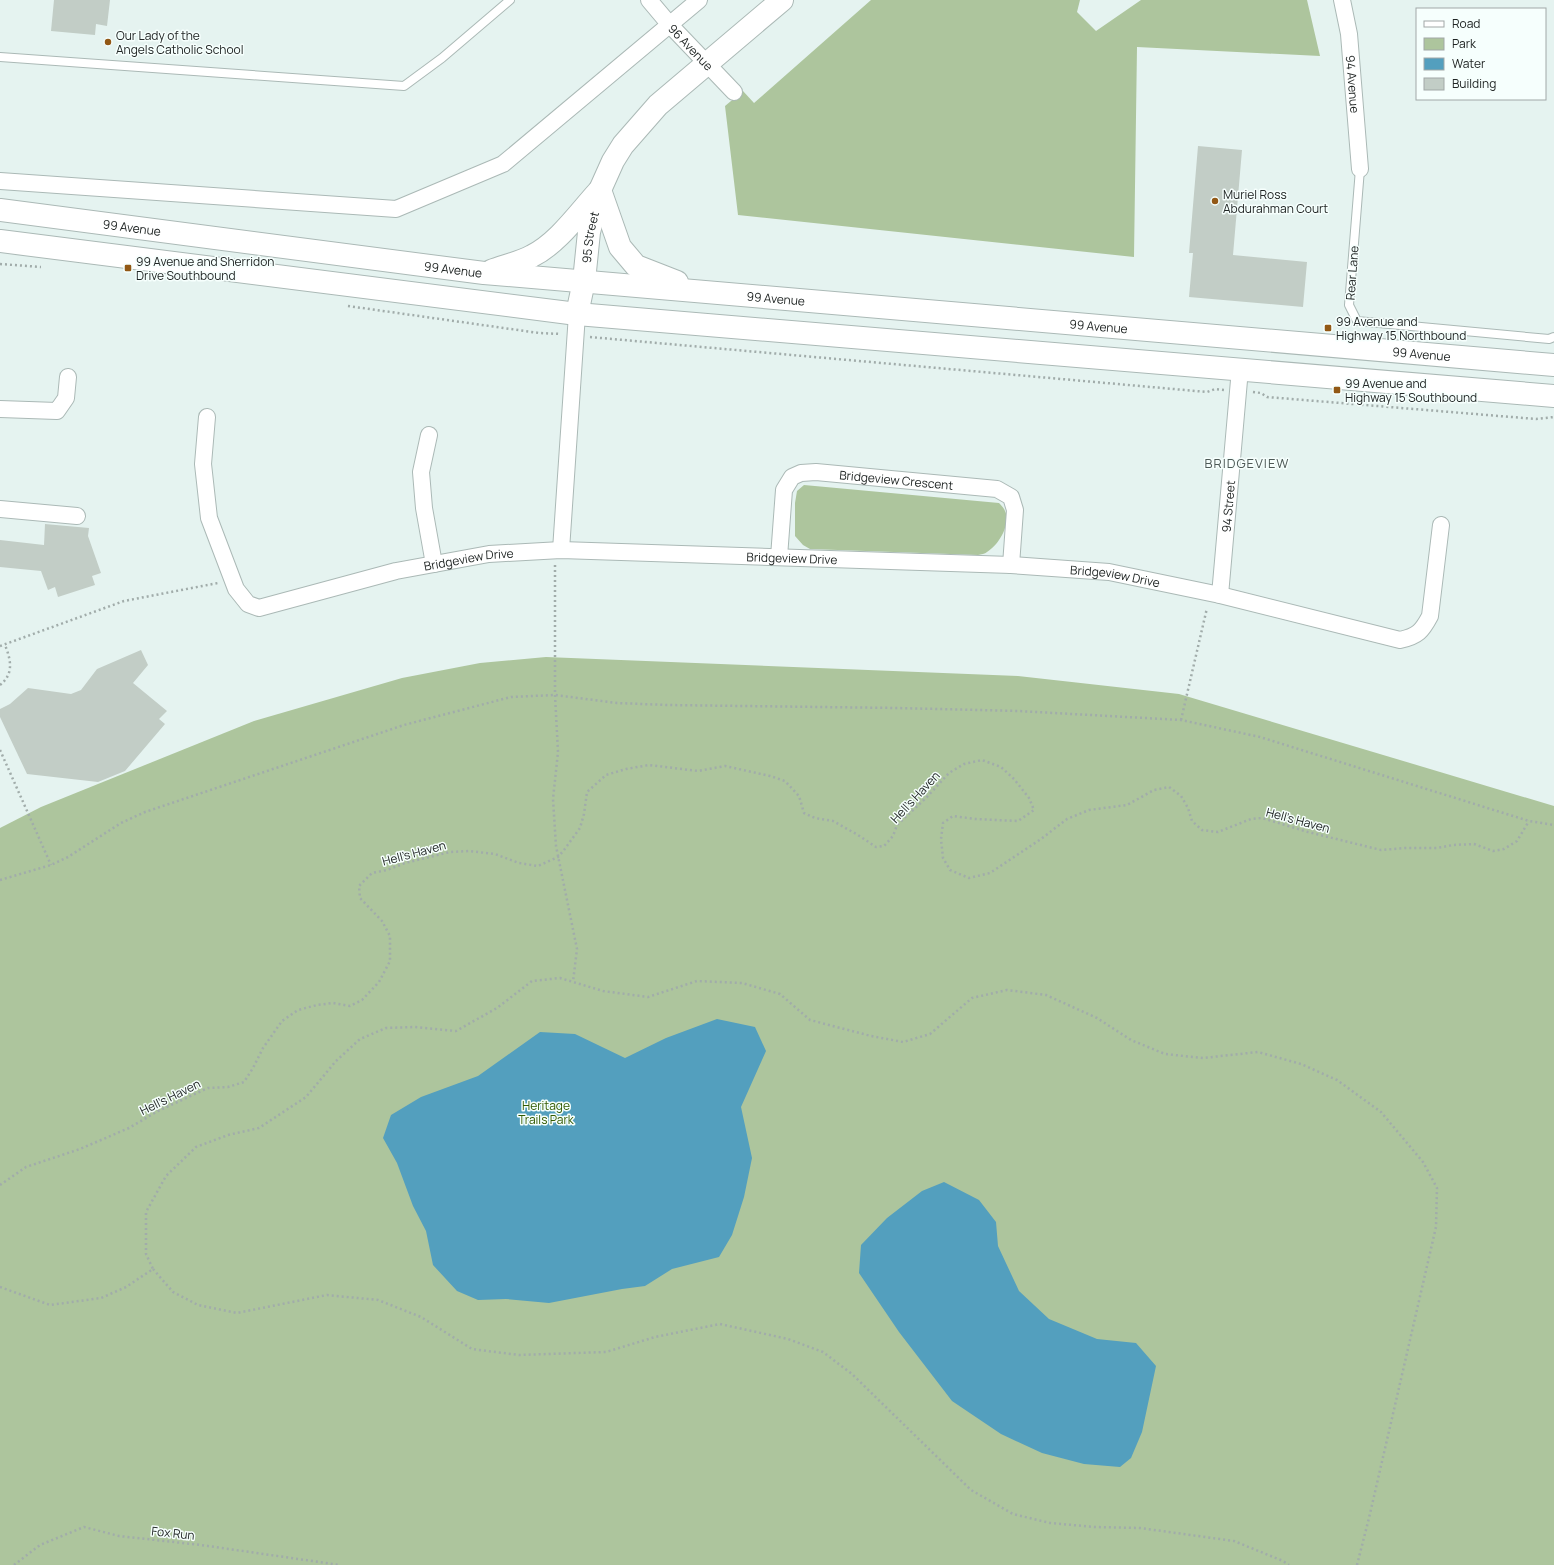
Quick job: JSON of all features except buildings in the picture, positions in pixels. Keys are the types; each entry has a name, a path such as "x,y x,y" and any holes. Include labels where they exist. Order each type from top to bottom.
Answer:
{"main road":[{"name":"95 Street","path":"577,314 584,281 589,232 600,190 613,161 623,145 653,110 782,0"},
{"path":"484,273 532,256 549,244 568,226 600,190 620,247 636,266 699,291"},
{"name":"99 Avenue","path":"0,210 484,273 1554,365"},
{"path":"0,241 577,314 1554,396"}],"street":[{"name":"96 Avenue","path":"649,0 670,25 734,92"},
{"path":"0,181 396,209 504,164 699,0"},
{"name":"94 Avenue","path":"1342,0 1348,34 1360,169"},
{"name":"95 Street","path":"557,550 577,314"},
{"name":"94 Street","path":"1216,594 1240,369"},
{"path":"0,410 57,411 66,398 68,377"},
{"name":"Bridgeview Drive","path":"207,417 203,464 209,518 240,596 248,604 259,608 396,571 489,554 557,550 1011,565 1108,572 1216,594 1400,640 1413,637 1423,629 1430,616 1441,525"},
{"path":"429,435 421,472 424,508 434,564"},
{"name":"Bridgeview Crescent","path":"779,557 784,490 792,477 801,473 816,472 997,489 1011,497 1016,510 1011,565"},
{"path":"0,509 78,516"}],"lane":[{"path":"0,57 404,86 442,58 510,0"},
{"name":"Rear Lane","path":"1360,169 1349,305 1357,321 1549,339 1554,337"}],"path":[{"path":"605,339 1207,392 1215,389"},
{"path":"1261,393 1267,397 1536,419 1554,417"},
{"path":"557,550 555,695 558,752 553,799 556,846 577,949 573,982"},
{"path":"0,646 124,601 232,579"},
{"path":"1181,720 1216,594"},
{"path":"0,685 5,681 9,674 11,664 5,644"},
{"path":"0,880 51,865 68,857 121,823 145,812 404,725 511,697 555,695 617,703 667,706 1018,711 1181,720 1260,738 1529,821 1554,825"},
{"path":"0,750 51,865"},
{"name":"Hell's Haven","path":"0,1185 26,1167 80,1149 130,1128 158,1111 208,1088 228,1087 244,1082 277,1027 298,1010 333,1003 350,1006 362,1000 378,982 390,961 390,936 382,921 360,898 359,886 372,873 450,852 469,851 495,854 519,862 538,866 558,856 580,828 587,792 606,775 626,769 649,765 698,771 725,766 770,776 785,781 799,796 804,813 815,818 833,822 858,835 876,847 884,846 893,836 897,825 927,797 949,773 964,764 982,760 1001,767 1014,779 1028,798 1034,810 1018,821 975,819 953,816 943,824 940,840 943,858 950,870 969,878 990,873 1041,839 1067,819 1089,810 1127,805 1154,790 1169,787 1181,796 1188,808 1192,821 1202,830 1218,832 1251,819 1262,818 1308,832 1382,850 1417,847 1437,848 1453,845 1474,844 1493,851 1504,849 1516,840 1529,821"},
{"path":"1289,1565 1283,1561 1234,1541 1140,1528 1095,1527 1050,1523 1013,1514 971,1490 852,1374 822,1352 788,1339 720,1324 655,1337 606,1352 519,1355 472,1349 421,1317 378,1300 327,1295 237,1313 198,1305 173,1292 153,1269 146,1254 146,1212 166,1176 196,1147 228,1135 258,1128 306,1097 336,1062 360,1039 386,1028 414,1027 456,1031 497,1008 532,981 560,978 603,991 648,997 697,981 742,984 780,994 810,1020 871,1036 903,1042 930,1034 972,998 1007,990 1046,995 1097,1018 1131,1040 1165,1054 1203,1058 1258,1052 1301,1064 1337,1080 1381,1112 1423,1162 1437,1188 1436,1227 1357,1565"},
{"path":"0,1287 50,1305 101,1298 126,1287 153,1269"},
{"name":"Fox Run","path":"14,1565 40,1545 84,1527 119,1536 201,1545 340,1565"}],"green space":[{"path":"871,0 1080,0 1077,12 1096,31 1141,0 1307,0 1320,56 1137,47 1134,257 738,215 725,106 743,91 754,103"},
{"path":"804,485 999,503 1005,511 1005,528 1000,539 991,549 986,553 978,555 810,549 803,545 795,536 795,503 797,491"},
{"name":"Heritage Trails Park","path":"546,657 1018,676 1179,694 1554,806 1554,1565 0,1565 0,828 41,807 254,721 402,678 480,663"}],"water":[{"path":"717,1019 755,1027 766,1051 741,1107 752,1158 744,1197 732,1235 719,1257 672,1269 645,1286 549,1303 506,1299 478,1300 457,1291 433,1265 426,1231 413,1206 397,1163 383,1138 391,1115 421,1097 478,1076 540,1032 575,1034 625,1058 666,1038"},
{"path":"944,1182 979,1200 996,1222 998,1246 1019,1291 1049,1319 1097,1339 1136,1343 1156,1366 1142,1432 1131,1458 1120,1467 1084,1464 1042,1453 1001,1434 952,1401 899,1332 859,1273 861,1245 887,1218 922,1191"}],"place":[{"name":"Our Lady of the Angels Catholic School","path":"108,42"},
{"name":"Muriel Ross Abdurahman Court","path":"1215,201"},
{"name":"99 Avenue and Sherridon Drive Southbound","path":"128,268"},
{"name":"99 Avenue and Highway 15 Northbound","path":"1328,328"},
{"name":"99 Avenue and Highway 15 Southbound","path":"1337,390"}],"district":[{"name":"BRIDGEVIEW","path":"1247,463"}]}
